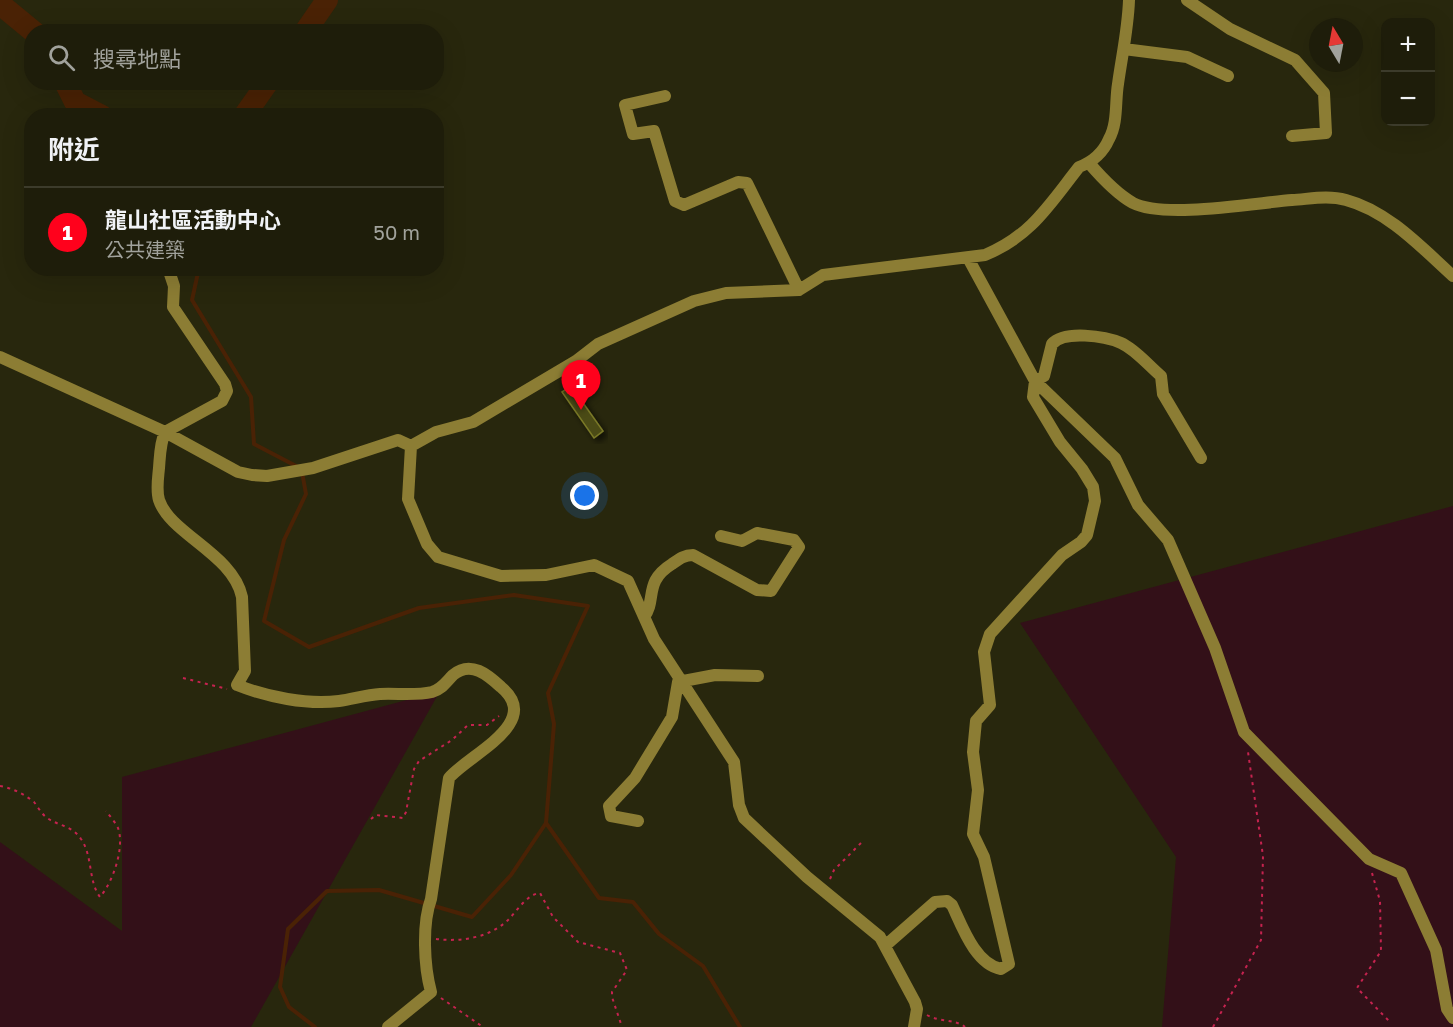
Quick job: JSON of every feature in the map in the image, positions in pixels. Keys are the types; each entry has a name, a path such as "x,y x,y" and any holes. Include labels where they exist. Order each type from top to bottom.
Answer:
{"street":[{"path":"411,446 436,432 473,422 576,361 598,344 694,301 726,293 799,290 823,275 968,258 1008,246 1024,234 1079,167 1089,163 1103,150 1114,129 1128,31 1129,0"},
{"path":"1191,1 1230,28 1295,60 1324,93 1326,134 1292,136"},
{"path":"1124,50 1187,57 1228,76"},
{"path":"665,96 626,105 633,134 654,131 675,201 684,205 738,182 747,183 799,290"},
{"path":"1089,163 1104,180 1133,203 1155,208 1209,209 1322,197 1345,199 1391,221 1453,276"},
{"path":"968,258 1035,381 1115,458 1138,505 1168,540 1215,648 1244,732 1369,859 1401,873 1436,950 1447,1009 1453,1018"},
{"path":"171,276 174,286 173,307 225,384 227,391 222,401 165,432 161,440 157,487 161,505 181,527 209,550 240,590 245,671 237,685 256,692 321,702 339,701 372,695 432,692 439,690 455,674 469,669 483,671 511,695 515,702 514,713 497,739 449,778 431,899 426,914 425,965 432,992 388,1027"},
{"path":"1035,381 1044,376 1052,344 1060,338 1101,338 1120,342 1161,376 1163,394 1200,458"},
{"path":"0,357 165,432 238,472 267,476 310,468 398,440 411,446"},
{"path":"886,945 935,902 947,901 952,905 973,947 990,965 1000,969 1009,964 984,857 973,834 978,790 973,752 976,721 990,705 985,646 990,634 1062,555 1087,535 1095,501 1093,487 1082,469 1060,442 1034,402 1035,381"},
{"path":"411,446 408,499 427,544 438,557 501,576 546,575 587,565 599,566 628,581 644,617 681,682 734,762 739,806 746,821 886,945 917,1009 914,1027"},
{"path":"644,617 648,612 655,580 665,568 683,557 693,555 757,590 771,591 800,547 794,540 757,533 742,541 721,536"},
{"path":"638,821 610,816 609,806 635,778 672,717 676,685 715,675 758,676"}],"path":[{"path":"183,678 221,689 237,685"},
{"path":"371,819 376,815 403,818 414,770 419,761 452,740 468,725 491,723 515,702"},
{"path":"1213,1027 1261,940 1263,855 1244,732"},
{"path":"0,786 12,788 33,801 46,817 69,827 82,840 93,871 94,889 100,897 106,890 120,846 118,827 106,812"},
{"path":"827,894 834,870 864,840"},
{"path":"1369,859 1380,901 1381,951 1357,988 1390,1022"},
{"path":"427,938 462,941 488,932 506,922 531,896 540,893 553,917 579,942 620,953 627,970 614,989 612,997 622,1027"},
{"path":"432,992 483,1027"},
{"path":"917,1009 936,1021 960,1023 965,1027"}],"shaded area":[{"path":"1453,506 1453,1027 1162,1027 1176,857 1020,623"},
{"path":"440,691 251,1027 0,1027 0,842 122,931 122,777"}],"building":[{"path":"571,386 603,431 594,438 562,392"}],"waterway":[{"path":"310,24 327,0"},
{"path":"0,4 24,24"},
{"path":"69,90 75,102 87,108"},
{"path":"250,108 262,90"},
{"path":"197,276 192,300 251,397 254,444 298,467"},
{"path":"302,472 306,494 284,540 264,621 309,647 419,608 514,595 588,606 548,693 554,724 546,823 511,875 472,917 379,890 327,891 288,929 280,987 289,1007 315,1027"},
{"path":"546,823 599,898 633,902 659,934 703,966 740,1027"}],"place":[{"name":"龍山社區活動中心","path":"581,410"}]}
